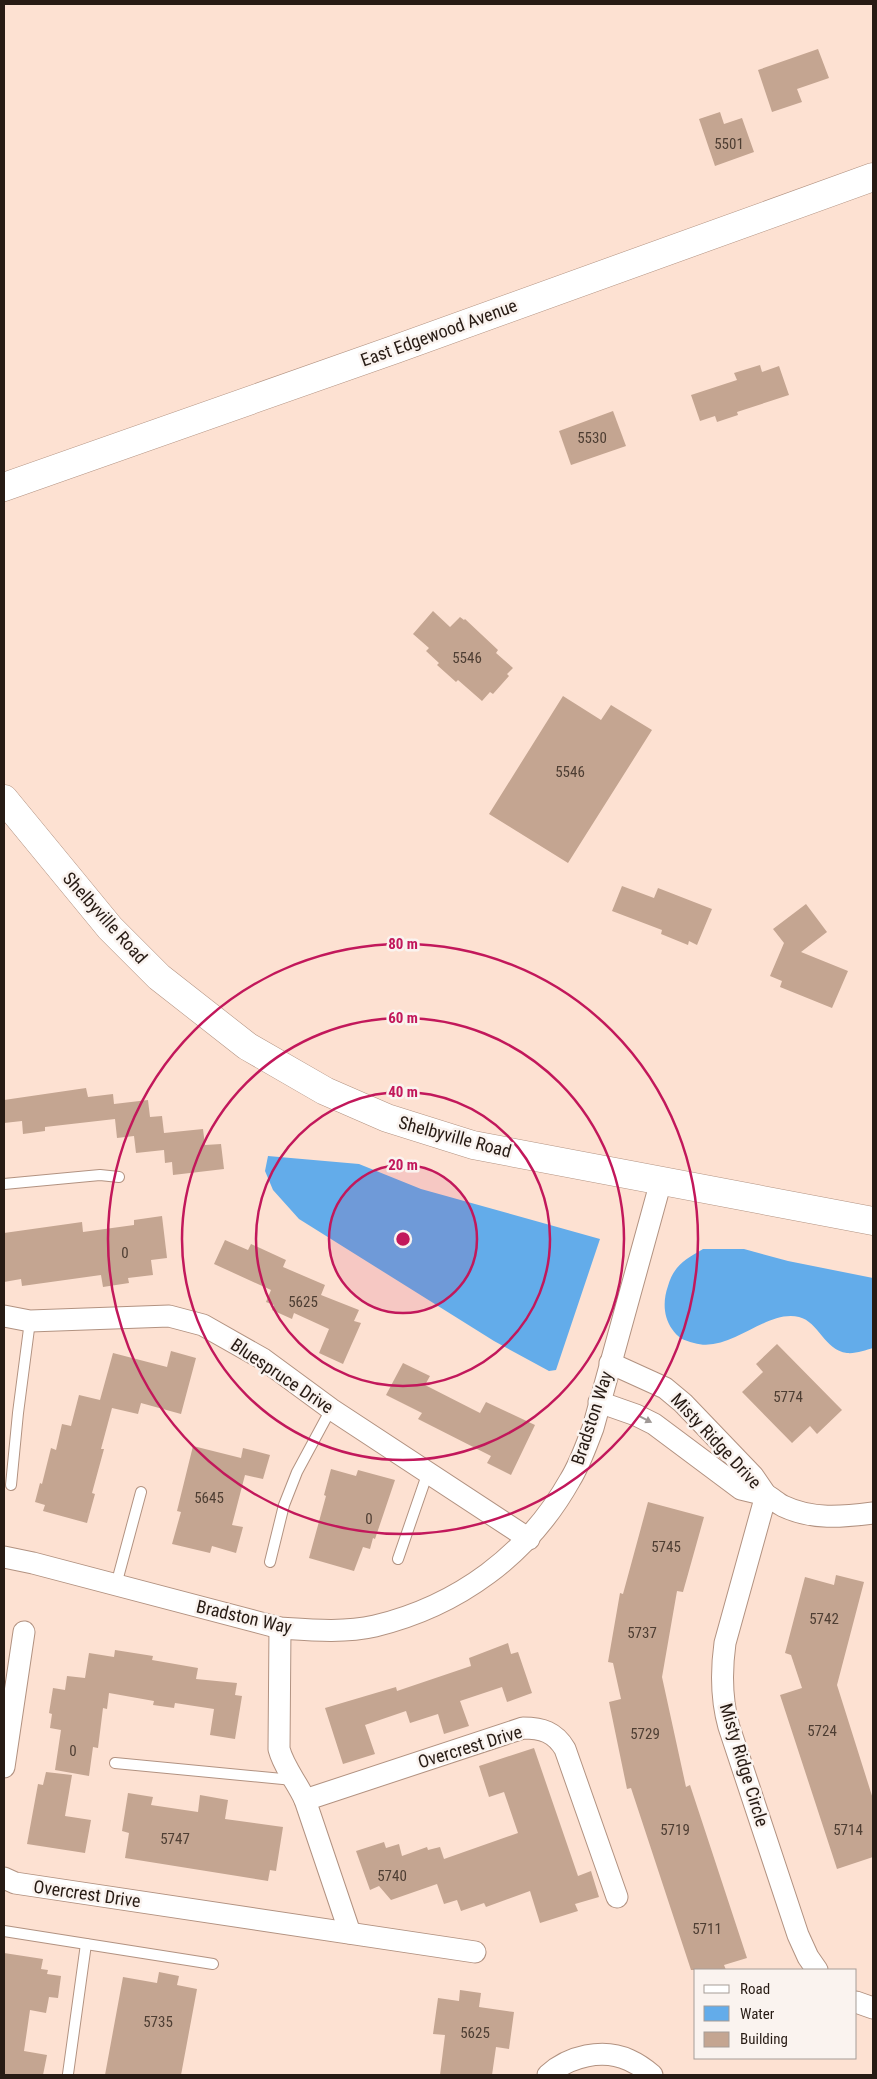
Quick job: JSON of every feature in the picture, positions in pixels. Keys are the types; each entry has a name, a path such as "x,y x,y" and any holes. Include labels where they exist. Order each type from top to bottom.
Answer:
{"main road":[{"name":"East Edgewood Avenue","path":"4,487 873,177"},
{"name":"Shelbyville Road","path":"4,799 110,928 134,954 169,986 247,1046 325,1091 387,1118 473,1145 873,1221"}],"street":[{"name":"Bradston Way","path":"4,1557 280,1628 329,1630 374,1626 428,1609 468,1589 504,1562 529,1539 570,1482 580,1461 593,1428 661,1181"},
{"name":"Bluespruce Drive","path":"4,1316 30,1321 169,1316 203,1324 262,1359 331,1409 529,1539"},
{"name":"Misty Ridge Drive","path":"610,1363 665,1388 677,1398 753,1476 766,1495"},
{"name":"Misty Ridge Drive","path":"600,1402 636,1415 654,1424 741,1489 766,1495 782,1506 806,1514 831,1518 873,1513"},
{"name":"Misty Ridge Circle","path":"766,1495 725,1643 722,1681 723,1698 729,1727 798,1935 808,1958 816,1969"},
{"path":"280,1628 278,1741 280,1754 305,1800 350,1933"},
{"path":"4,1767 24,1632"},
{"name":"Overcrest Drive","path":"305,1800 523,1728 543,1730 555,1736 566,1749 617,1897"},
{"name":"Overcrest Drive","path":"4,1878 15,1883 475,1952"},
{"path":"857,2002 873,2008"},
{"path":"548,2075 564,2063 590,2055 617,2056 630,2060 652,2075"}],"lane":[{"path":"4,1184 100,1175 119,1177"},
{"path":"10,1485 30,1321"},
{"path":"270,1562 284,1505 297,1472 331,1409"},
{"path":"398,1559 428,1472"},
{"path":"116,1585 141,1492"},
{"path":"115,1763 295,1780"},
{"path":"4,1931 213,1964"},
{"path":"68,2074 86,1944"}],"water":[{"path":"268,1156 359,1164 421,1189 600,1239 556,1370 549,1371 494,1341 299,1219 273,1190 265,1171"},
{"path":"703,1249 744,1249 788,1261 873,1278 873,1348 853,1353 839,1351 827,1342 812,1324 806,1320 799,1317 786,1316 774,1319 721,1342 707,1345 681,1338 676,1335 667,1319 665,1308 666,1291 677,1268"}],"building":[{"path":"818,49 829,78 797,89 802,102 772,112 758,70"},
{"path":"720,112 724,124 742,118 754,152 715,166 699,119"},
{"path":"760,365 762,372 779,366 789,395 737,412 738,415 717,422 715,416 700,421 691,395 737,380 734,373"},
{"path":"613,411 626,446 571,465 559,431"},
{"path":"433,611 450,627 460,617 465,619 498,650 496,653 513,668 507,674 509,676 493,694 490,692 482,701 437,665 439,663 426,651 429,648 413,634"},
{"path":"563,696 601,720 611,705 652,730 568,863 489,814"},
{"path":"622,886 654,898 658,888 712,909 697,945 689,941 688,945 661,934 662,930 612,911"},
{"path":"806,904 827,932 801,952 848,971 832,1008 780,987 782,981 770,976 784,943 773,929"},
{"path":"86,1088 88,1097 113,1094 114,1104 148,1100 150,1117 162,1116 164,1133 203,1129 205,1145 221,1144 224,1169 173,1175 172,1162 165,1163 164,1150 136,1153 134,1136 117,1138 115,1119 45,1127 45,1131 23,1134 22,1121 4,1123 4,1100"},
{"path":"162,1216 167,1258 151,1260 153,1275 128,1278 129,1283 103,1287 101,1275 22,1286 21,1279 4,1282 4,1233 82,1222 83,1232 134,1225 134,1220"},
{"path":"225,1240 248,1250 251,1244 286,1260 283,1267 325,1285 321,1295 359,1310 354,1321 361,1323 343,1364 319,1353 329,1329 294,1313 292,1319 272,1310 274,1305 266,1302 271,1290 214,1264"},
{"path":"777,1344 842,1410 817,1434 810,1426 792,1443 742,1392 763,1372 756,1364"},
{"path":"171,1351 196,1358 181,1414 141,1403 138,1414 112,1408 101,1449 104,1449 92,1493 95,1494 87,1523 43,1511 45,1505 35,1502 40,1483 42,1484 51,1448 56,1450 62,1424 71,1426 79,1395 100,1400 113,1353 167,1367"},
{"path":"403,1363 430,1376 425,1385 480,1413 486,1402 535,1425 511,1475 487,1463 491,1456 418,1419 422,1413 386,1395"},
{"path":"193,1446 241,1458 243,1448 270,1455 263,1479 245,1475 232,1525 243,1527 236,1553 212,1546 210,1553 172,1544 181,1512 177,1511"},
{"path":"331,1469 356,1476 358,1470 395,1480 375,1539 373,1538 370,1549 363,1547 354,1571 309,1558 326,1496 324,1495"},
{"path":"648,1502 704,1517 683,1592 677,1591 662,1677 686,1787 690,1785 747,1958 724,1965 726,1969 691,1970 631,1788 627,1789 609,1702 621,1699 613,1663 608,1662 620,1593 623,1594"},
{"path":"836,1575 864,1582 837,1685 873,1799 873,1857 837,1869 780,1695 802,1688 791,1655 785,1653 805,1577 834,1585"},
{"path":"508,1643 511,1654 518,1652 532,1693 507,1702 502,1687 460,1701 469,1726 444,1734 438,1714 410,1723 406,1711 365,1725 375,1754 343,1764 325,1708 396,1687 397,1691 471,1666 469,1658"},
{"path":"115,1650 153,1656 152,1660 198,1668 196,1679 237,1683 235,1695 242,1696 235,1739 210,1735 214,1709 175,1703 174,1708 153,1705 154,1701 109,1693 107,1709 103,1708 98,1748 93,1747 89,1776 55,1770 61,1730 50,1728 52,1714 49,1713 53,1688 65,1690 67,1676 85,1678 89,1653 114,1657"},
{"path":"534,1748 578,1876 591,1871 599,1897 575,1904 578,1911 540,1923 530,1891 486,1907 484,1903 461,1911 457,1900 444,1904 437,1884 391,1900 379,1886 370,1890 356,1851 384,1842 386,1848 399,1844 402,1856 427,1847 428,1850 440,1847 444,1859 518,1833 504,1792 489,1797 479,1766"},
{"path":"46,1772 72,1775 65,1816 91,1820 85,1853 27,1844 38,1784 43,1785"},
{"path":"128,1793 153,1797 151,1805 198,1812 200,1795 228,1800 225,1819 283,1827 276,1871 270,1870 268,1881 125,1858 129,1833 122,1831"},
{"path":"4,1953 43,1959 41,1969 48,1970 47,1974 61,1976 58,1998 49,1997 46,2013 30,2010 24,2051 47,2055 43,2075 4,2075"},
{"path":"159,1972 179,1976 177,1985 197,1989 181,2075 105,2075 123,1977 157,1983"},
{"path":"460,1990 481,1993 479,2007 514,2012 509,2049 496,2047 492,2075 440,2075 445,2035 433,2034 438,1998 459,2001"}]}
